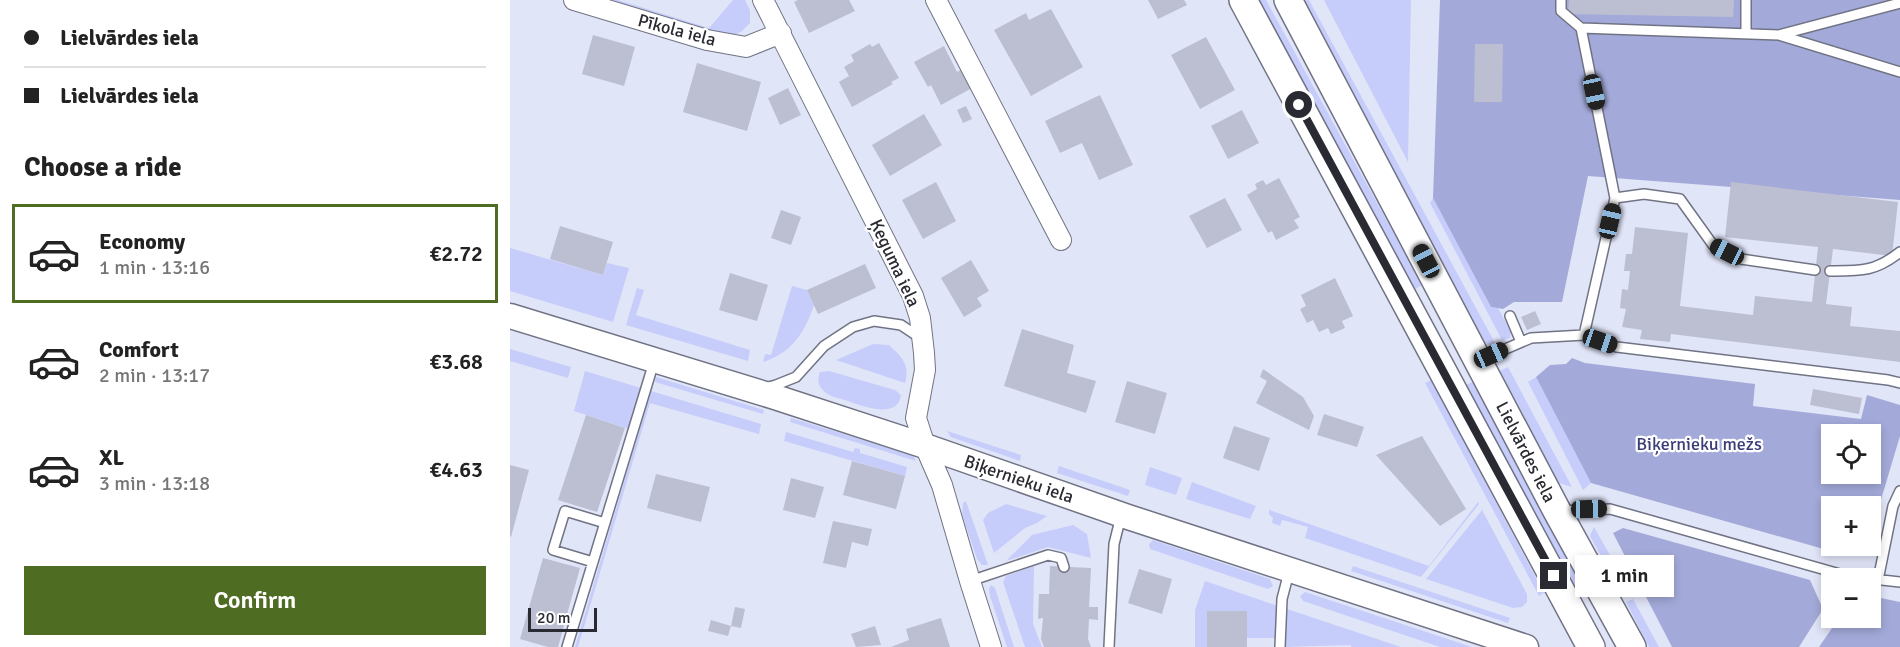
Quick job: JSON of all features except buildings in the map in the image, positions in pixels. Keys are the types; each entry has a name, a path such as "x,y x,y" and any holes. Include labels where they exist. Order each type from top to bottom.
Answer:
{"main road":[{"name":"Lielvārdes iela","path":"1243,0 1592,647"},
{"name":"Lielvārdes iela","path":"1288,0 1557,511 1632,647"},
{"path":"1447,376 1479,361"}],"street":[{"name":"Pīkola iela","path":"574,0 707,40 746,47 781,33"},
{"name":"Ķeguma iela","path":"764,0 909,288 920,318 924,340 925,370 916,418 942,485 991,647"},
{"path":"936,0 1061,240"},
{"name":"Biķernieku iela","path":"510,316 925,446 1122,515 1290,570 1490,641 1526,647"}],"lane":[{"path":"1561,0 1561,11 1581,28 1779,35 1900,72"},
{"path":"1746,0 1746,34"},
{"path":"1779,35 1900,3"},
{"path":"1581,28 1615,198 1584,335"},
{"path":"1615,198 1644,194 1680,199 1713,245 1741,259 1815,270"},
{"path":"1830,271 1865,271 1888,261 1900,252"},
{"path":"1509,316 1521,342"},
{"path":"750,390 776,385 795,377 825,346 853,327 874,321 901,325 924,340"},
{"path":"1479,361 1530,338 1584,335 1617,347 1900,383"},
{"path":"567,647 654,360"},
{"path":"1876,568 1893,506 1900,491"},
{"path":"1557,511 1610,509 1821,569"},
{"path":"593,562 553,550 564,511 605,523"},
{"path":"1109,647 1114,544 1122,515"},
{"path":"970,581 1048,555 1061,558 1064,567"},
{"path":"1280,647 1282,599 1290,570"},
{"path":"1881,580 1900,582"}],"shaded area":[{"path":"598,0 618,0 709,28 733,0 745,0 750,10 750,23 733,36 711,35"},
{"path":"1256,0 1266,0 1422,285 1414,290"},
{"path":"1301,0 1309,0 1495,343 1490,345 1482,341"},
{"path":"1324,0 1411,0 1408,162"},
{"path":"1433,198 1491,307 1498,308 1511,332 1510,338 1502,340 1430,203"},
{"path":"510,248 603,275 607,263 629,268 613,322 510,291"},
{"path":"792,286 807,290 814,305 802,333 790,347 763,362 765,354 771,355"},
{"path":"637,288 644,290 636,315 750,350 748,361 626,325"},
{"path":"873,344 889,345 901,357 906,366 905,383 836,360"},
{"path":"510,349 571,367 568,378 510,361"},
{"path":"1508,367 1572,487 1559,483 1500,371"},
{"path":"585,371 641,388 629,429 574,411"},
{"path":"829,371 895,390 901,395 898,403 887,409 879,409 830,396 820,387 818,381 820,372"},
{"path":"656,377 764,410 763,414 655,382"},
{"path":"1536,377 1591,483 1583,490 1528,382"},
{"path":"1479,379 1588,586 1576,588 1466,385"},
{"path":"1431,380 1544,593 1539,596 1425,383"},
{"path":"651,391 761,424 759,434 650,403 578,647 575,647"},
{"path":"791,418 913,455 916,461 790,422"},
{"path":"947,431 1021,455 1020,461 951,437"},
{"path":"786,432 853,452 855,448 860,449 860,453 907,467 905,476 784,441"},
{"path":"1059,466 1130,490 1128,496 1057,473"},
{"path":"1150,467 1182,478 1176,495 1145,485"},
{"path":"1192,482 1256,506 1250,519 1186,499"},
{"path":"966,501 988,565 982,565 977,559 962,515 963,503"},
{"path":"1478,502 1479,504 1421,577 1305,538 1308,527 1282,520 1280,526 1272,523 1273,518 1269,514 1269,510 1429,566"},
{"path":"1006,504 1047,516 1025,528 994,553 983,520 988,513"},
{"path":"1482,510 1527,594 1527,602 1522,607 1513,608 1426,579"},
{"path":"1073,525 1087,534 1091,558 1048,547 1006,561 1032,535"},
{"path":"1594,527 1624,580 1617,585 1590,536"},
{"path":"1153,540 1270,579 1273,586 1268,589 1150,549 1149,544"},
{"path":"1034,566 1033,624 1042,647 1025,647 1003,582 1006,576"},
{"path":"1353,566 1510,618 1508,623 1351,571"},
{"path":"1205,581 1278,606 1276,638 1247,638 1246,611 1207,611 1207,647 1195,647 1195,610"},
{"path":"991,585 995,588 1014,647 1007,647 990,596"},
{"path":"1305,592 1472,647 1440,647 1303,601 1300,596"},
{"path":"1633,599 1659,647 1649,647 1626,602"},
{"path":"1287,609 1401,647 1351,647 1351,645 1285,647"}],"green space":[{"path":"1440,0 1900,0 1900,200 1588,176 1562,302 1514,302 1503,309 1491,307 1433,198"},
{"name":"Biķernieku mežs","path":"1572,358 1585,363 1755,384 1753,406 1861,419 1867,395 1900,405 1900,436 1881,500 1881,496 1821,496 1821,548 1591,483 1536,377 1550,365 1566,364"},
{"path":"1623,528 1810,580 1821,605 1821,612 1799,647 1672,647 1613,533"},
{"path":"1881,598 1900,602 1900,647 1819,647 1832,628 1881,628"}],"route":[{"path":"1299,105 1554,576"}]}
